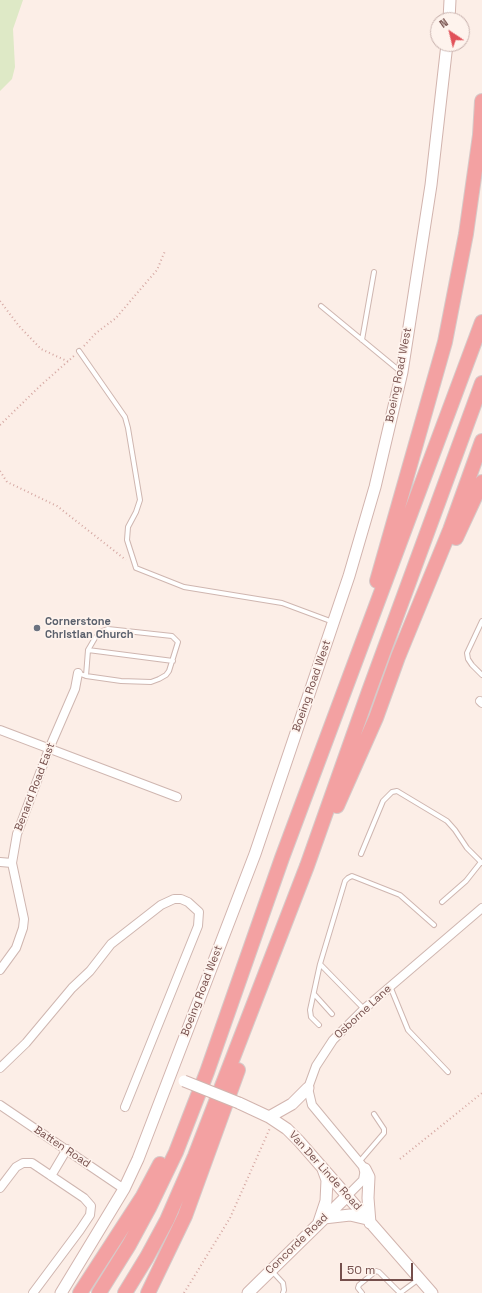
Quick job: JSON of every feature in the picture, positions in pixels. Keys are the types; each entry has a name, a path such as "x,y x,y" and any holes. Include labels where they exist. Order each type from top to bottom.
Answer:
{"highway":[{"path":"348,682 444,342 466,234 477,157 482,101"},
{"path":"99,1293 129,1245 176,1152 207,1072 282,858 482,322"},
{"path":"125,1293 167,1220 195,1156 307,866 374,677 482,383"},
{"path":"307,866 352,773 376,718 398,657 450,530 482,441"},
{"path":"398,657 482,482"},
{"path":"148,1293 185,1216 225,1110 272,957"},
{"path":"80,1293 143,1196 207,1072"}],"main road":[{"path":"449,12 450,0"},
{"name":"Boeing Road West","path":"61,1293 124,1189 138,1159 255,854 349,576 375,487 402,372 431,185 446,52"},
{"name":"Van Der Linde Road","path":"170,1076 239,1103 271,1118 299,1141 432,1293"},
{"path":"271,1118 292,1104 308,1088"},
{"path":"322,1166 326,1180 326,1201 321,1221 350,1215 369,1221 369,1177 362,1165"},
{"name":"Concorde Road","path":"248,1293 347,1196"}],"street":[{"name":"Benard Road East","path":"0,970 16,948 23,928 24,919 12,863 21,822 49,749 75,689 78,673"},
{"path":"0,730 178,797"},
{"path":"0,862 12,863"},
{"path":"0,1068 26,1043 72,988 90,971 111,944 161,905 174,899 181,899 188,902 198,912 198,926 125,1107"},
{"name":"Osborne Lane","path":"308,1088 316,1066 333,1040 364,1009 482,908"},
{"path":"308,1088 309,1098 317,1113 362,1165 363,1180 347,1196"},
{"name":"Batten Road","path":"0,1105 124,1189"},
{"path":"51,1176 67,1149"},
{"path":"0,1188 16,1167 22,1163 32,1163 84,1198 92,1209 80,1230 33,1293"}],"lane":[{"path":"362,340 374,272"},
{"path":"321,306 402,372"},
{"path":"79,351 125,417 128,428 140,500 136,512 128,527 127,540 136,568 184,588 282,603 333,622"},
{"path":"482,621 468,646 467,653 472,665 482,675"},
{"path":"78,673 86,676 151,682 166,675 178,644 177,639 172,636 108,629 99,634 88,650 86,676"},
{"path":"88,650 173,660"},
{"path":"361,854 383,801 392,792 397,791 447,820 467,848 482,862 466,881 442,902"},
{"path":"319,1025 310,1014 320,964 345,881 352,876 400,895 434,925"},
{"path":"320,964 364,1009"},
{"path":"390,986 408,1030 448,1072"},
{"path":"314,994 332,1014"},
{"path":"362,1165 384,1133 384,1129 374,1114"},
{"path":"271,1270 283,1283 283,1293"},
{"path":"362,1293 358,1288 359,1285 376,1271 379,1272 400,1293 419,1278"}],"path":[{"path":"0,425 40,386 70,362 96,334 116,318 157,270 165,251"},
{"path":"0,301 41,349 70,362"},
{"path":"0,471 7,482 57,506 136,568"},
{"path":"400,1159 482,1092"},
{"path":"184,1293 230,1218 271,1118"}],"green space":[{"path":"0,0 23,0 13,29 15,67 12,79 0,91"}],"place":[{"name":"Cornerstone Christian Church","path":"37,628"}]}
